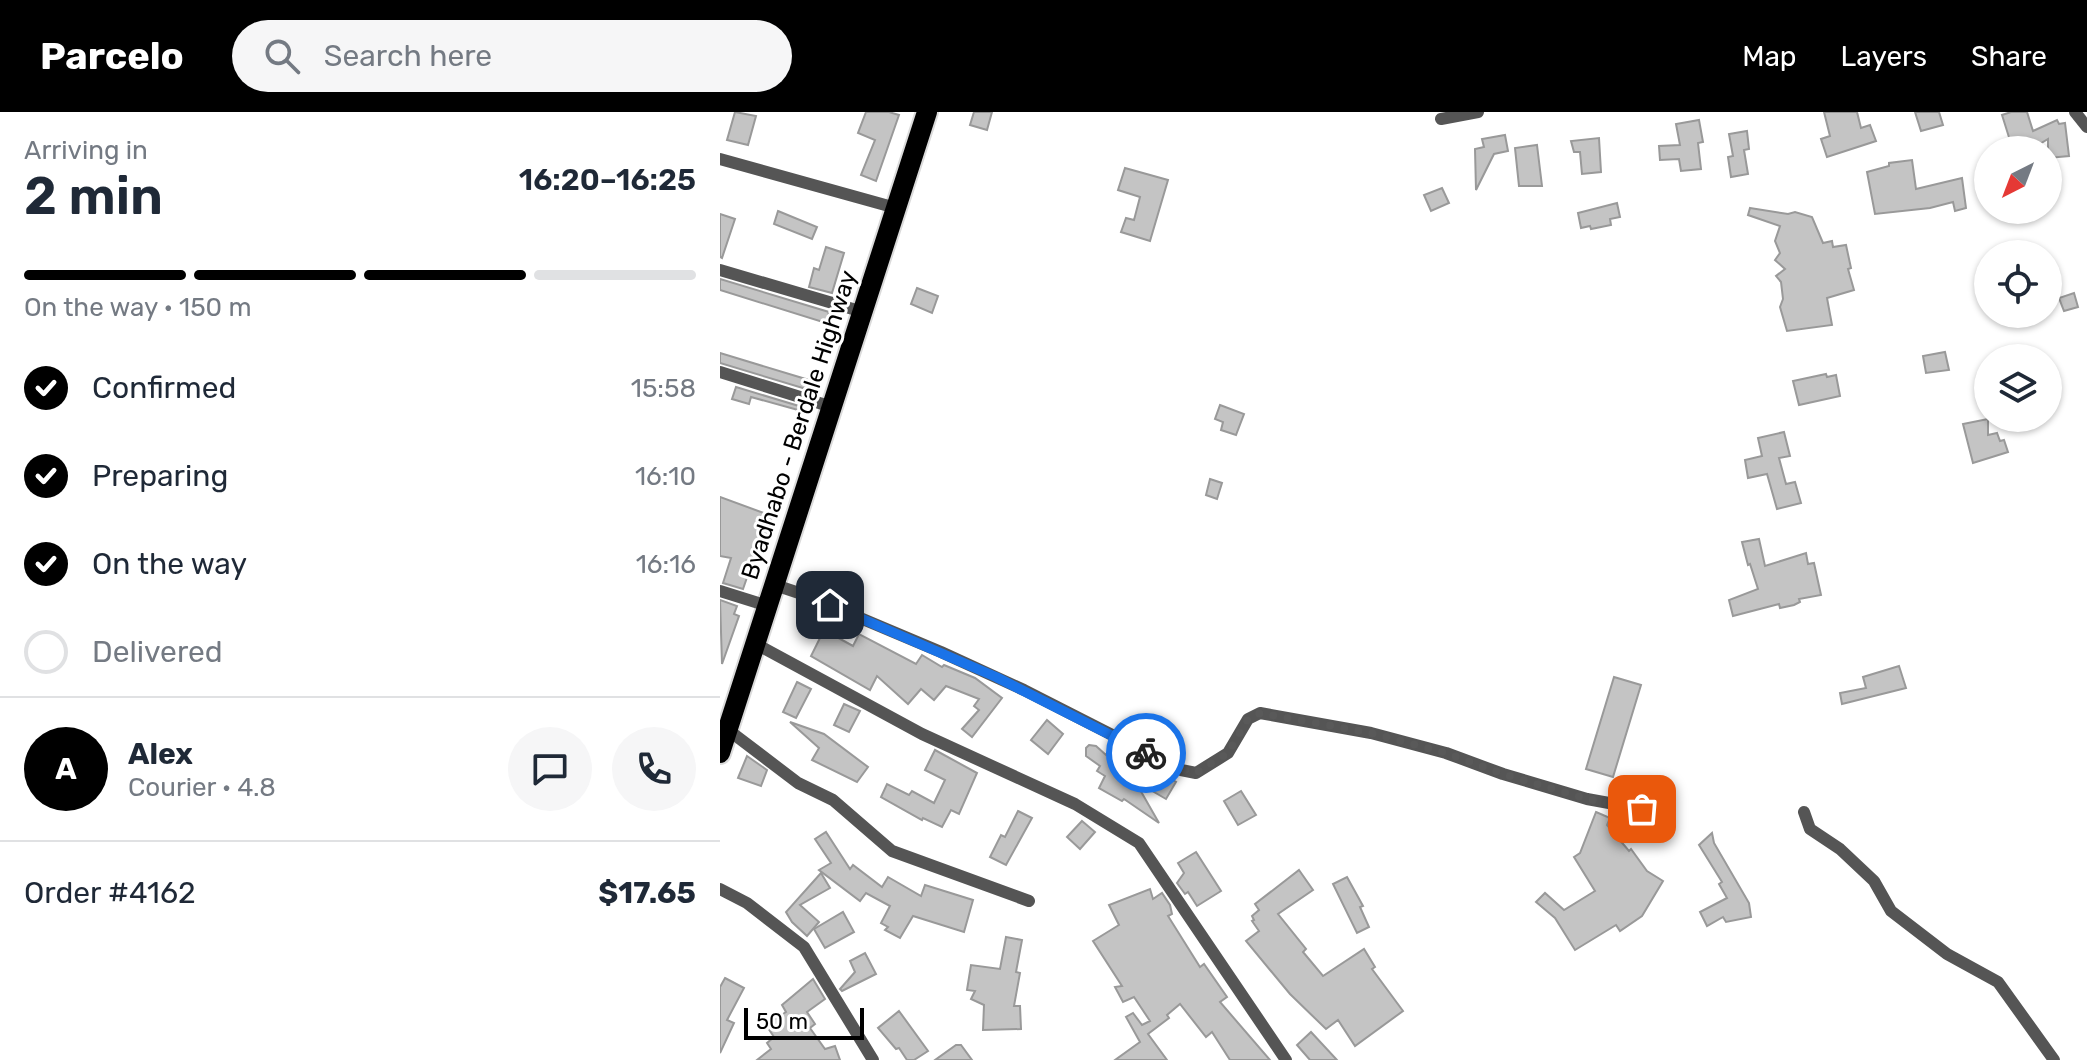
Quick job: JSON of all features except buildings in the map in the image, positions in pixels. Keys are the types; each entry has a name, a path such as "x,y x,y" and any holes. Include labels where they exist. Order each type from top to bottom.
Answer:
{"main road":[{"name":"Byadhabo - Berdale Highway","path":"720,753 724,726 756,644 927,112"}],"street":[{"path":"1441,119 1478,112"},
{"path":"2075,112 2087,127"},
{"path":"720,159 896,208"},
{"path":"720,270 863,312"},
{"path":"720,372 832,407"},
{"path":"775,585 941,652 1024,690 1181,770 1196,773 1228,753 1248,719 1260,713 1371,733 1446,753 1587,799 1642,809"},
{"path":"720,591 768,606"},
{"path":"756,644 922,734 1075,804 1139,843 1286,1060"},
{"path":"724,726 798,783 833,800 892,851 1029,901"},
{"path":"1804,812 1810,829 1840,849 1874,881 1891,911 1947,954 1998,982 2054,1060"},
{"path":"720,889 747,903 804,947 873,1060"}],"way so far":[{"path":"1146,753 1167,765 1196,773 1228,753 1248,719 1260,713 1371,733 1446,753 1587,799 1642,809"}],"route":[{"path":"830,605 1024,690 1146,753"}]}
